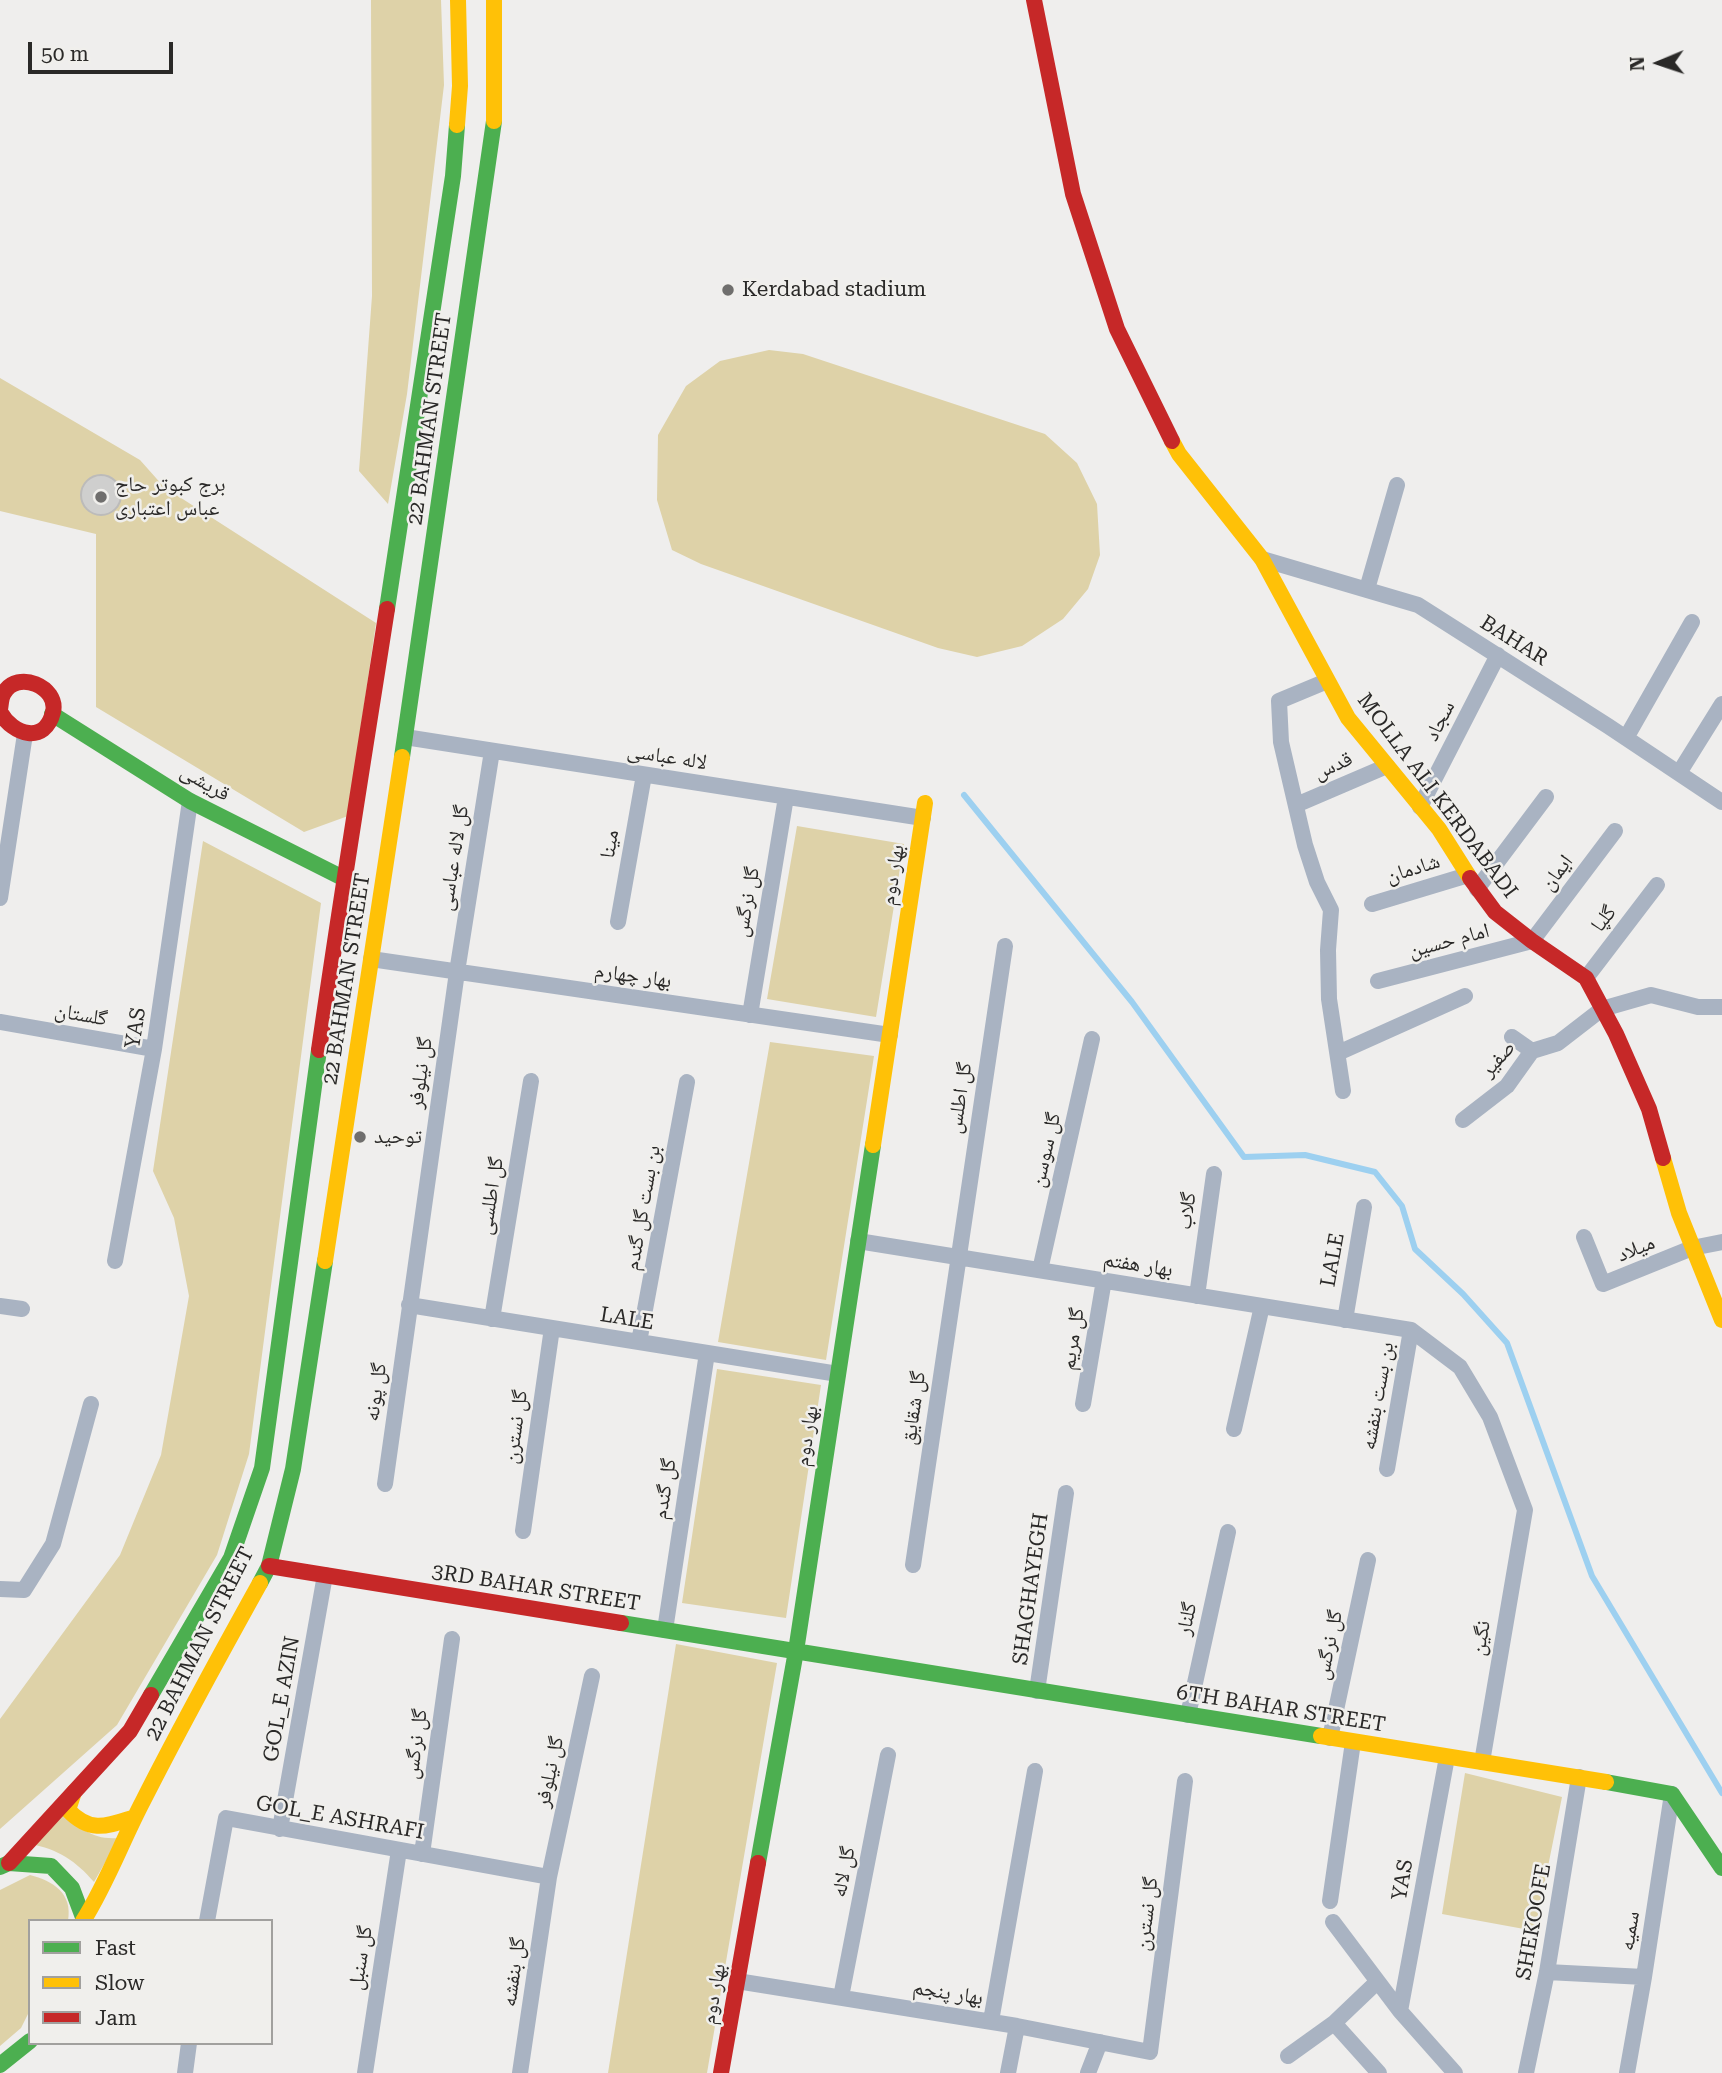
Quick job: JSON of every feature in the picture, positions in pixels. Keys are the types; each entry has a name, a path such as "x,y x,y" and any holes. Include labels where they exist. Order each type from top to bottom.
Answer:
{"main road":[{"name":"22 BAHMAN STREET","path":"84,1919 102,1890 135,1817 269,1566 293,1469 405,737 494,129 476,107 458,0"},
{"name":"22 BAHMAN STREET","path":"4,1865 130,1731 231,1558 262,1468 342,878 360,785 451,190 476,107 494,0"},
{"name":"MOLLA ALI KERDABADI","path":"1034,0 1073,194 1117,329 1180,454 1262,559 1348,718 1439,829 1477,889 1495,912 1586,978 1616,1034 1649,1109 1679,1213 1722,1320"},
{"path":"27,680 38,683 47,691 52,702 52,714 47,724 37,731 25,734 14,731 1,717 0,700 3,688 27,680"},
{"name":"قریشی","path":"52,714 190,801 342,878"},
{"name":"بهار دوم","path":"721,2073 796,1651 924,811"},
{"name":"3RD BAHAR STREET","path":"269,1566 796,1651"},
{"name":"6TH BAHAR STREET","path":"796,1651 1672,1794"},
{"path":"74,1792 68,1810 75,1819 89,1826 105,1827 135,1817"},
{"path":"1672,1794 1722,1868"},
{"path":"4,1865 51,1866 72,1888 83,1919"},
{"path":"0,2065 28,2044"},
{"path":"16,2073 29,2045"}],"street":[{"path":"1367,589 1396,485"},
{"name":"BAHAR","path":"1262,559 1418,605 1722,802"},
{"path":"1626,738 1692,622"},
{"name":"سجاد","path":"1420,807 1498,655"},
{"path":"1328,681 1279,701 1281,742 1296,805 1309,857 1331,910 1328,950 1329,999 1343,1091"},
{"path":"1679,773 1722,704"},
{"path":"0,898 25,734"},
{"name":"لاله عباسی","path":"405,737 786,797 924,811"},
{"name":"گل لاله عباسی","path":"457,972 492,751"},
{"name":"قدس","path":"1296,805 1387,766"},
{"name":"مینا","path":"618,922 644,775"},
{"name":"گل نرگس","path":"750,1015 786,797"},
{"path":"1477,889 1546,797"},
{"name":"YAS","path":"115,1261 154,1049 190,801"},
{"name":"ایمان","path":"1532,941 1615,831"},
{"name":"شادمان","path":"1372,904 1468,875"},
{"name":"گلپا","path":"1586,978 1657,885"},
{"name":"امام حسین","path":"1378,982 1532,941"},
{"name":"گل اطلس","path":"957,1257 1005,946"},
{"name":"بهار چهارم","path":"371,959 890,1035"},
{"name":"گل نیلوفر","path":"409,1305 457,972"},
{"path":"1602,1009 1651,995 1698,1007 1722,1007"},
{"path":"1338,1053 1465,996"},
{"name":"صفیر","path":"1463,1120 1507,1086 1532,1051 1558,1043 1602,1009"},
{"name":"گلستان","path":"0,1022 154,1049"},
{"path":"1512,1037 1532,1051"},
{"name":"گل سوسن","path":"1041,1270 1092,1039"},
{"name":"گل اطلسی","path":"492,1319 531,1081"},
{"name":"بن بست گل گندم","path":"639,1342 687,1082"},
{"name":"گلاب","path":"1197,1296 1214,1174"},
{"name":"LALE","path":"1345,1320 1364,1207"},
{"name":"میلاد","path":"1584,1237 1603,1284 1692,1248"},
{"name":"بهار هفتم","path":"858,1241 1411,1330"},
{"path":"1692,1248 1722,1242"},
{"name":"گل شقایق","path":"913,1565 957,1257"},
{"name":"گل مریم","path":"1083,1404 1104,1280"},
{"name":"LALE","path":"409,1305 838,1374"},
{"name":"گل پونه","path":"385,1484 409,1305"},
{"path":"0,1306 22,1309"},
{"path":"1234,1429 1262,1306"},
{"name":"گل نسترن","path":"523,1531 552,1328"},
{"name":"بن بست بنفشه","path":"1387,1469 1411,1330"},
{"name":"نگین","path":"1411,1330 1460,1367 1490,1417 1525,1510 1482,1762"},
{"name":"گل گندم","path":"666,1630 707,1353"},
{"path":"0,1589 24,1590 53,1544 91,1404"},
{"name":"SHAGHAYEGH","path":"1037,1690 1066,1493"},
{"name":"گلنار","path":"1188,1715 1228,1532"},
{"name":"گل نرگس","path":"1330,1738 1368,1560"},
{"name":"GOL_E AZIN","path":"280,1829 325,1575"},
{"name":"گل نرگس","path":"422,1854 452,1639"},
{"name":"گل نیلوفر","path":"549,1877 592,1676"},
{"path":"1330,1901 1353,1742"},
{"name":"گل لاله","path":"841,1997 888,1755"},
{"name":"YAS","path":"1400,2011 1447,1757"},
{"path":"991,2021 1035,1771"},
{"name":"SHEKOOFE","path":"1526,2073 1547,1972 1579,1777"},
{"name":"گل نسترن","path":"1150,2052 1185,1781"},
{"name":"سمیه","path":"1627,2073 1672,1794"},
{"name":"GOL_E ASHRAFI","path":"207,1919 226,1818 549,1877"},
{"name":"گل سنبل","path":"365,2073 399,1850"},
{"name":"گل بنفشه","path":"520,2073 549,1877"},
{"path":"1333,1923 1400,2011 1455,2073"},
{"path":"1547,1972 1644,1977"},
{"name":"بهار پنجم","path":"737,1980 991,2021 1150,2052"},
{"path":"1288,2056 1334,2023 1377,1982"},
{"path":"1334,2023 1379,2073"},
{"path":"1009,2073 1017,2026"},
{"path":"1088,2073 1100,2042"},
{"path":"185,2073 189,2045"}],"shaded area":[{"path":"371,0 441,0 444,85 407,394 388,504 359,471 372,296"},
{"path":"769,350 803,354 1045,434 1077,463 1097,504 1100,555 1088,589 1063,619 1022,646 977,657 938,648 701,564 672,550 657,500 658,435 686,386 720,361"},
{"path":"0,378 140,460 164,487 376,623 348,816 304,832 96,707 96,534 0,511"},
{"path":"797,826 904,844 876,1017 767,999"},
{"path":"203,841 321,903 249,1454 217,1555 117,1725 0,1829 0,1719 120,1555 161,1455 189,1296 174,1218 153,1171"},
{"path":"770,1042 874,1056 826,1360 718,1342"},
{"path":"717,1369 821,1385 786,1618 682,1603"},
{"path":"676,1644 777,1663 707,2073 608,2073"},
{"path":"1465,1773 1562,1797 1535,1931 1442,1914"},
{"path":"63,1812 94,1835 119,1838 94,1882 66,1857 30,1844"},
{"path":"30,1875 60,1890 69,1911 68,1919 28,1919 28,2014 21,2028 0,2046 0,1890"}],"building":[{"name":"برج کبوتر حاج عباس اعتباری","path":"101,475 109,476 115,481 120,487 120,503 115,509 109,514 101,515 93,514 87,509 82,503 81,495 82,487 87,481 93,476"}],"waterway":[{"path":"964,795 1132,1002 1244,1157 1305,1155 1375,1172 1402,1206 1415,1249 1463,1294 1507,1343 1592,1576 1722,1793"}],"traffic: fast":[{"path":"402,757 494,121"},
{"path":"387,609 453,176 457,125"},
{"path":"52,714 190,801 343,878"},
{"path":"151,1695 231,1558 262,1468 319,1050"},
{"path":"758,1863 796,1651 873,1145"},
{"path":"260,1583 269,1566 293,1469 325,1261"},
{"path":"621,1623 1321,1736"},
{"path":"1606,1782 1672,1794 1722,1868"},
{"path":"0,1867 9,1863 51,1866 72,1888 84,1919"},
{"path":"0,2065 28,2043"}],"traffic: slow":[{"path":"457,125 460,86 458,0"},
{"path":"494,0 494,121"},
{"path":"1172,441 1179,454 1262,559 1348,718 1439,829 1470,878"},
{"path":"325,1261 402,757"},
{"path":"873,1145 925,803"},
{"path":"1663,1158 1679,1213 1722,1320"},
{"path":"84,1919 171,1746 260,1583"},
{"path":"1321,1736 1606,1782"},
{"path":"74,1792 68,1810 84,1822 100,1826 135,1817"}],"traffic: jam":[{"path":"1034,0 1073,194 1117,329 1172,441"},
{"path":"319,1050 387,609"},
{"path":"0,709 4,693 18,682 36,684 50,695 53,703 49,722 36,733 20,731 0,712"},
{"path":"1470,878 1495,912 1586,978 1616,1034 1649,1109 1663,1158"},
{"path":"269,1566 621,1623"},
{"path":"9,1863 130,1731 151,1695"},
{"path":"721,2073 758,1863"}],"place":[{"name":"Kerdabad stadium","path":"728,290"},
{"name":"برج کبوتر حاج عباس اعتباری","path":"101,497"},
{"name":"توحید","path":"360,1137"}]}
